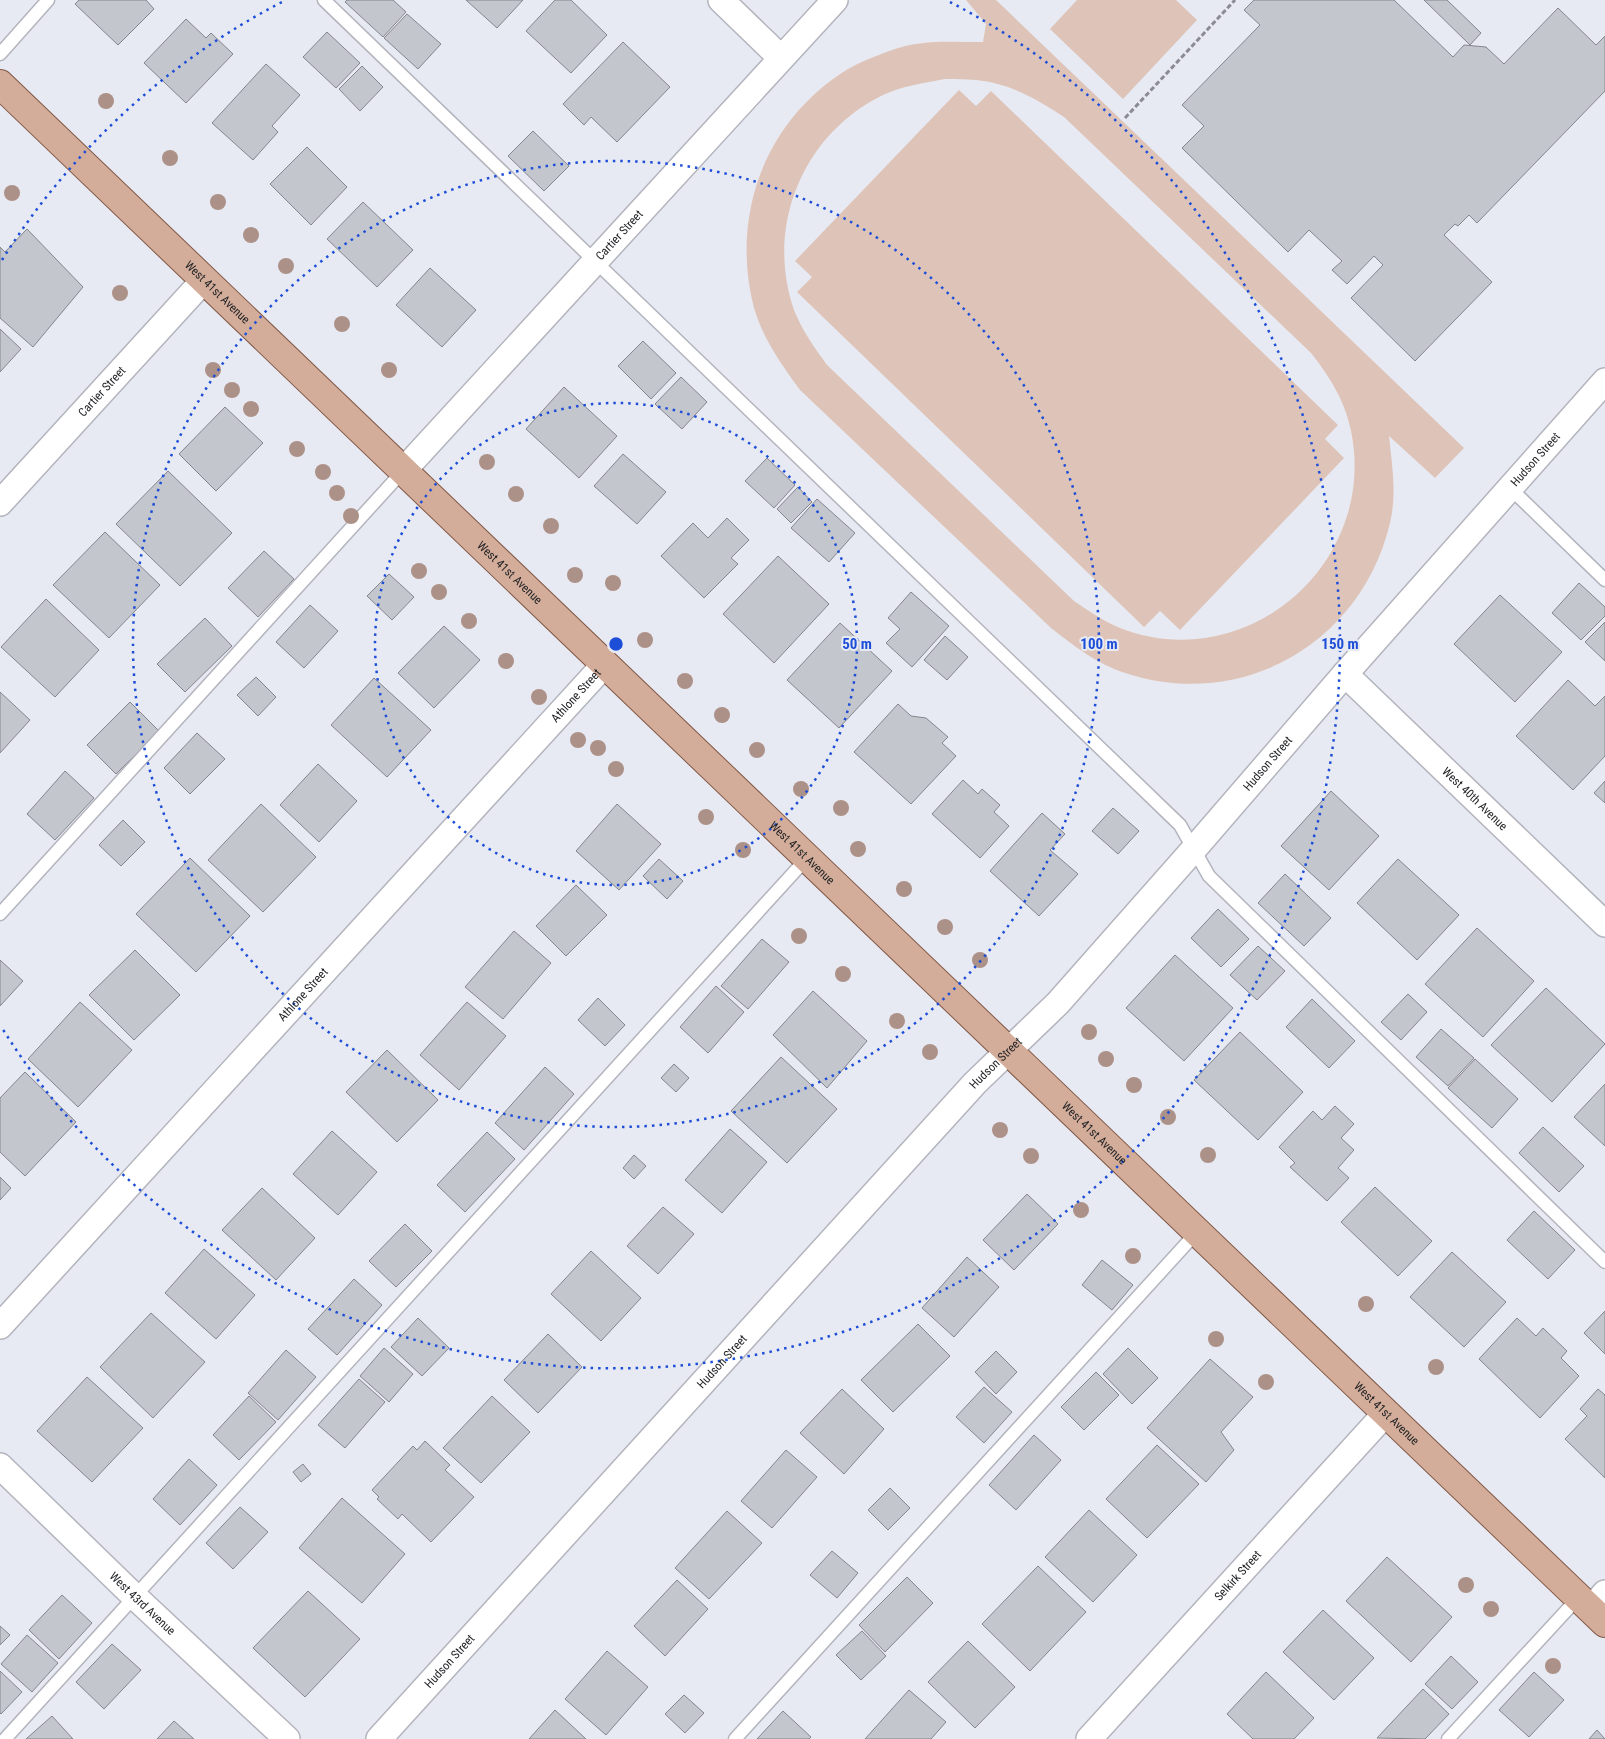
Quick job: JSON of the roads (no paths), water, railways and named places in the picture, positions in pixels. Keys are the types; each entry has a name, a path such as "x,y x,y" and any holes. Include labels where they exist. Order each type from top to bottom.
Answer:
{"main road":[{"name":"West 41st Avenue","path":"3,93 204,280 1386,1413 1595,1606"}],"street":[{"path":"721,0 781,58"},
{"name":"Cartier Street","path":"403,471 835,0"},
{"name":"Cartier Street","path":"0,503 204,280"},
{"name":"Hudson Street","path":"378,1739 975,1083 1045,1016 1605,381"},
{"name":"Athlone Street","path":"0,1326 605,664"},
{"name":"West 40th Avenue","path":"1345,674 1605,924"},
{"name":"Selkirk Street","path":"1089,1739 1386,1413"},
{"name":"West 43rd Avenue","path":"0,1466 134,1596 287,1739"}],"lane":[{"path":"0,54 48,0"},
{"path":"324,0 1180,825 1209,876 1605,1262"},
{"path":"0,914 403,471"},
{"path":"1510,488 1605,580"},
{"path":"5,1739 807,858"},
{"path":"735,1739 1197,1232"},
{"path":"1448,1739 1595,1606"}]}
